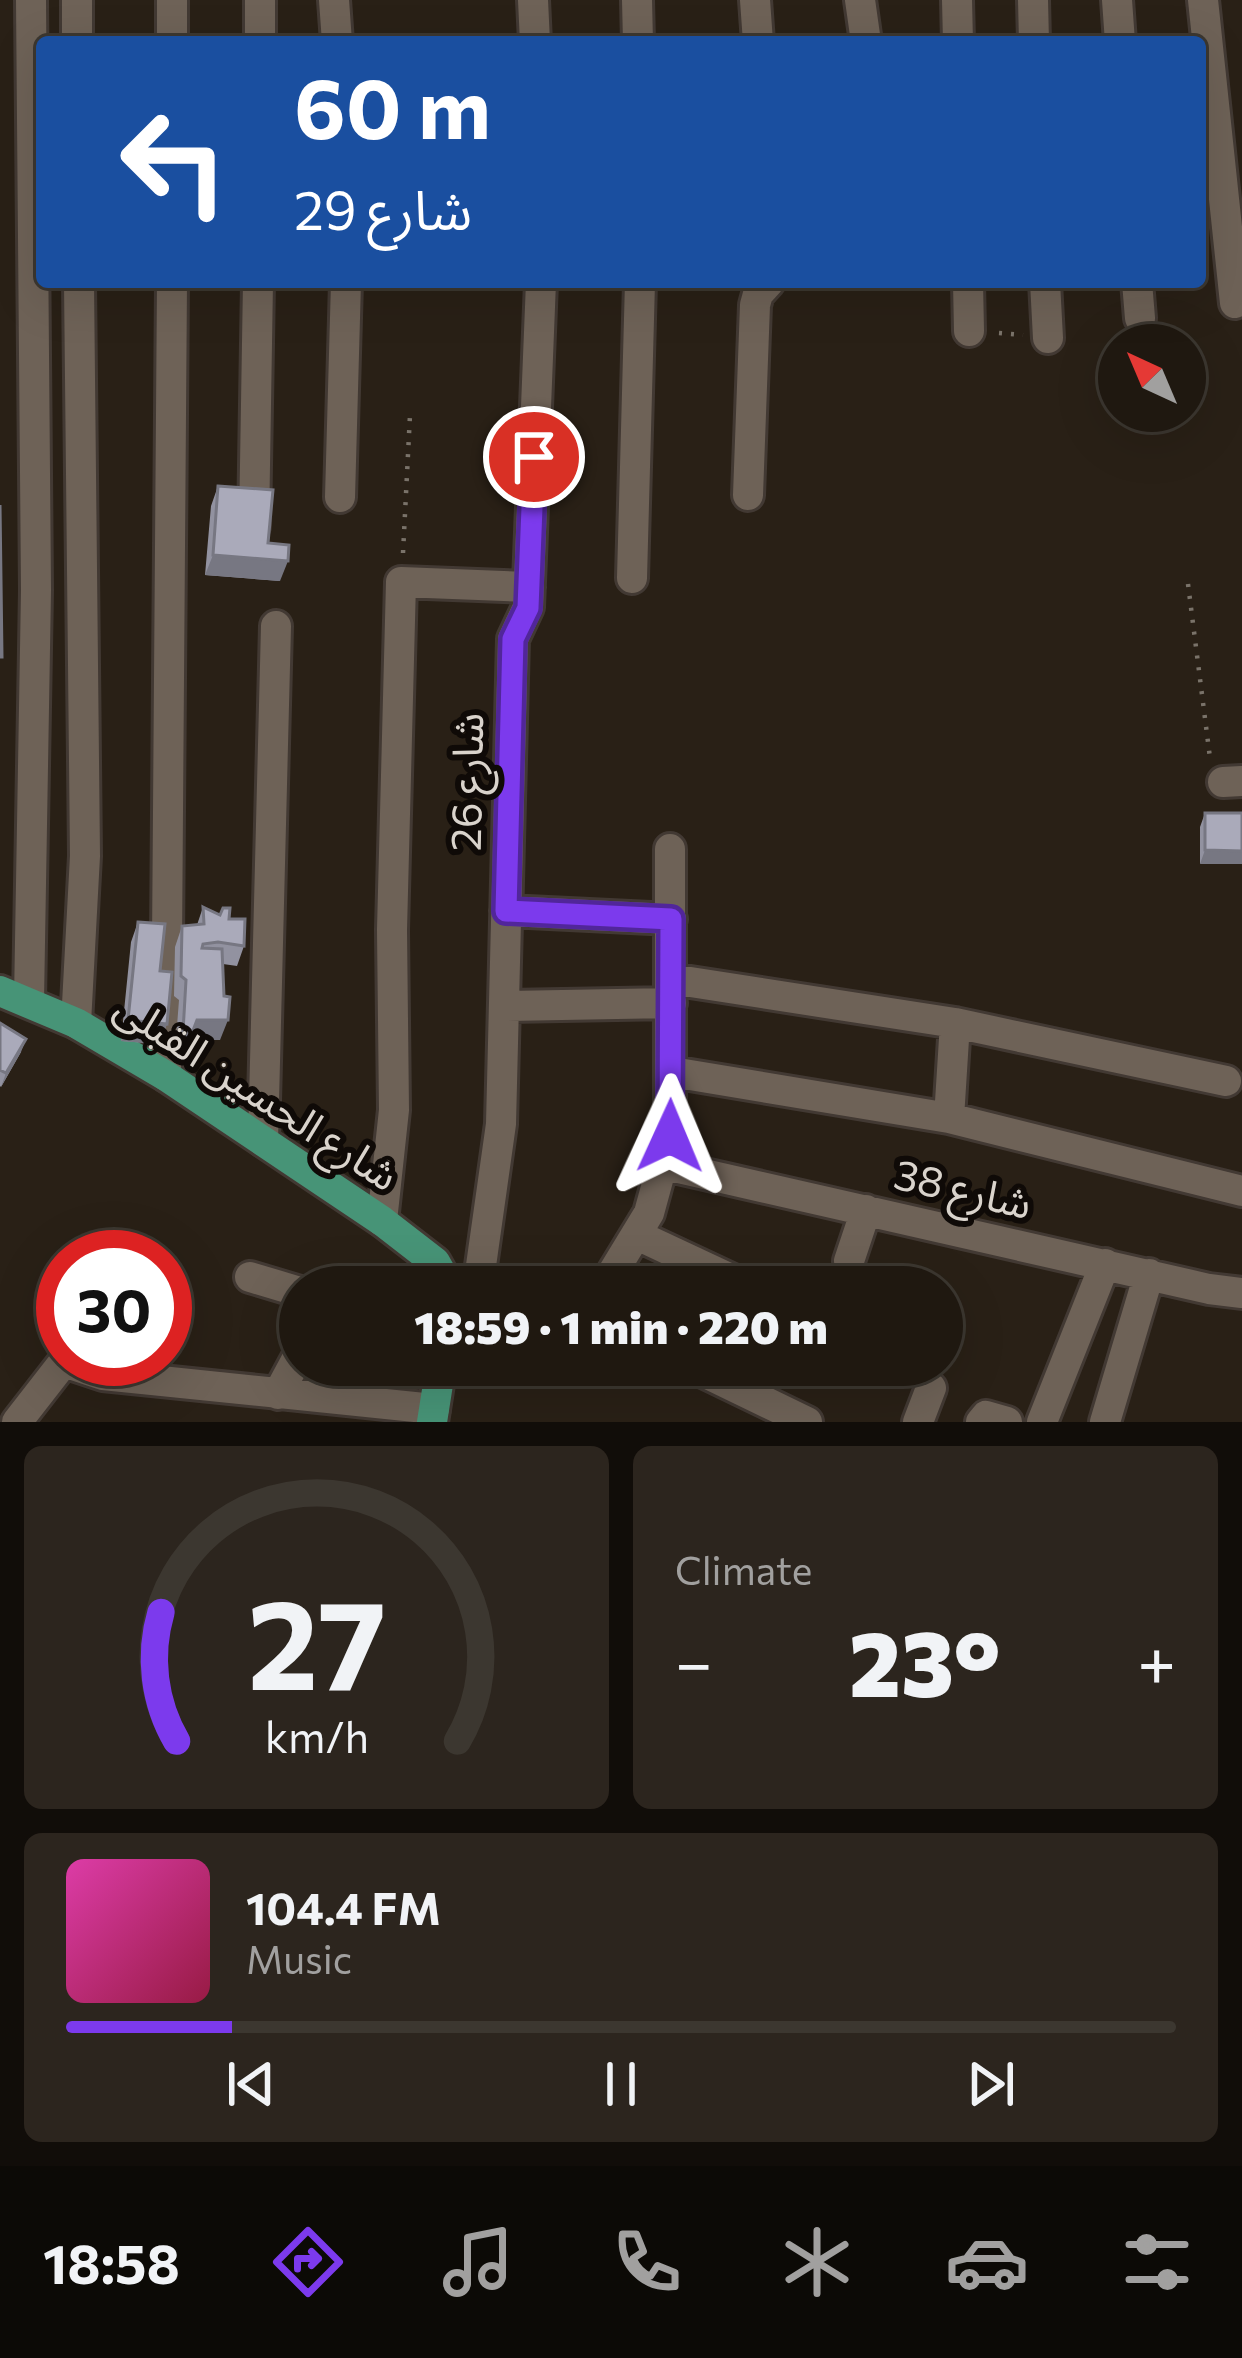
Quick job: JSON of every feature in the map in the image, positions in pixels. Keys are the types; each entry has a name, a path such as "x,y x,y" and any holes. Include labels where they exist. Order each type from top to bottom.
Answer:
{"main road":[{"name":"شارع الحسين القبلى","path":"15,996 76,1023 166,1076 382,1221 438,1266"},
{"path":"433,1416 438,1386"}],"street":[{"path":"15,996 36,590 32,0"},
{"path":"77,0 77,36"},
{"path":"172,0 172,36"},
{"path":"260,0 260,36"},
{"path":"334,0 337,36"},
{"path":"533,0 535,36"},
{"path":"637,0 638,36"},
{"path":"755,0 758,36"},
{"path":"860,0 865,36"},
{"path":"956,0 958,36"},
{"path":"1033,0 1034,36"},
{"path":"1117,0 1120,36"},
{"path":"1203,0 1235,303"},
{"path":"76,1023 85,856 79,288"},
{"path":"166,1076 172,288"},
{"path":"254,550 258,288"},
{"path":"340,497 346,288"},
{"name":"شارع 26","path":"466,1266 501,1124 513,639 528,608 541,288"},
{"path":"632,578 640,288"},
{"path":"748,495 755,305 764,288"},
{"path":"968,288 969,331"},
{"path":"1046,288 1048,338"},
{"path":"1138,288 1140,318"},
{"path":"382,1221 394,1110 392,931 401,582 529,587"},
{"path":"263,1141 276,626"},
{"path":"617,1266 637,1235 665,1165 670,1136 670,849"},
{"path":"506,911 671,919"},
{"path":"504,1006 671,991 956,1023 1226,1081"},
{"path":"949,1118 956,1023"},
{"path":"672,1072 949,1118 1242,1192"},
{"name":"شارع 38","path":"665,1165 1242,1293"},
{"path":"849,1261 866,1210"},
{"path":"637,1235 703,1266"},
{"path":"1042,1422 1105,1264"},
{"path":"1105,1422 1150,1274"},
{"path":"250,1277 279,1286"},
{"path":"192,1385 433,1416"},
{"path":"16,1422 44,1386"},
{"path":"278,1394 282,1386"},
{"path":"732,1386 807,1422"},
{"path":"918,1422 932,1388"},
{"path":"981,1422 986,1416 1007,1422"}],"path":[{"path":"969,331 1048,338"},
{"path":"401,582 410,415"},
{"path":"1188,584 1213,773 1233,782"}],"building":[{"path":"218,486 273,490 268,543 289,545 288,561 213,555"},
{"path":"0,505 2,657 0,657"},
{"path":"1205,813 1242,813 1242,851 1205,850"},
{"path":"203,907 220,915 223,908 230,908 229,919 245,919 244,946 203,944 202,948 222,949 224,996 230,997 228,1020 197,1020 192,1033 183,1032 182,926 204,924"},
{"path":"138,922 165,924 160,971 172,972 167,1024 128,1020"},
{"path":"0,1023 26,1039 6,1073 0,1070"}],"route":[{"path":"534,457 528,608 513,639 506,911 671,919 670,1136"}]}
